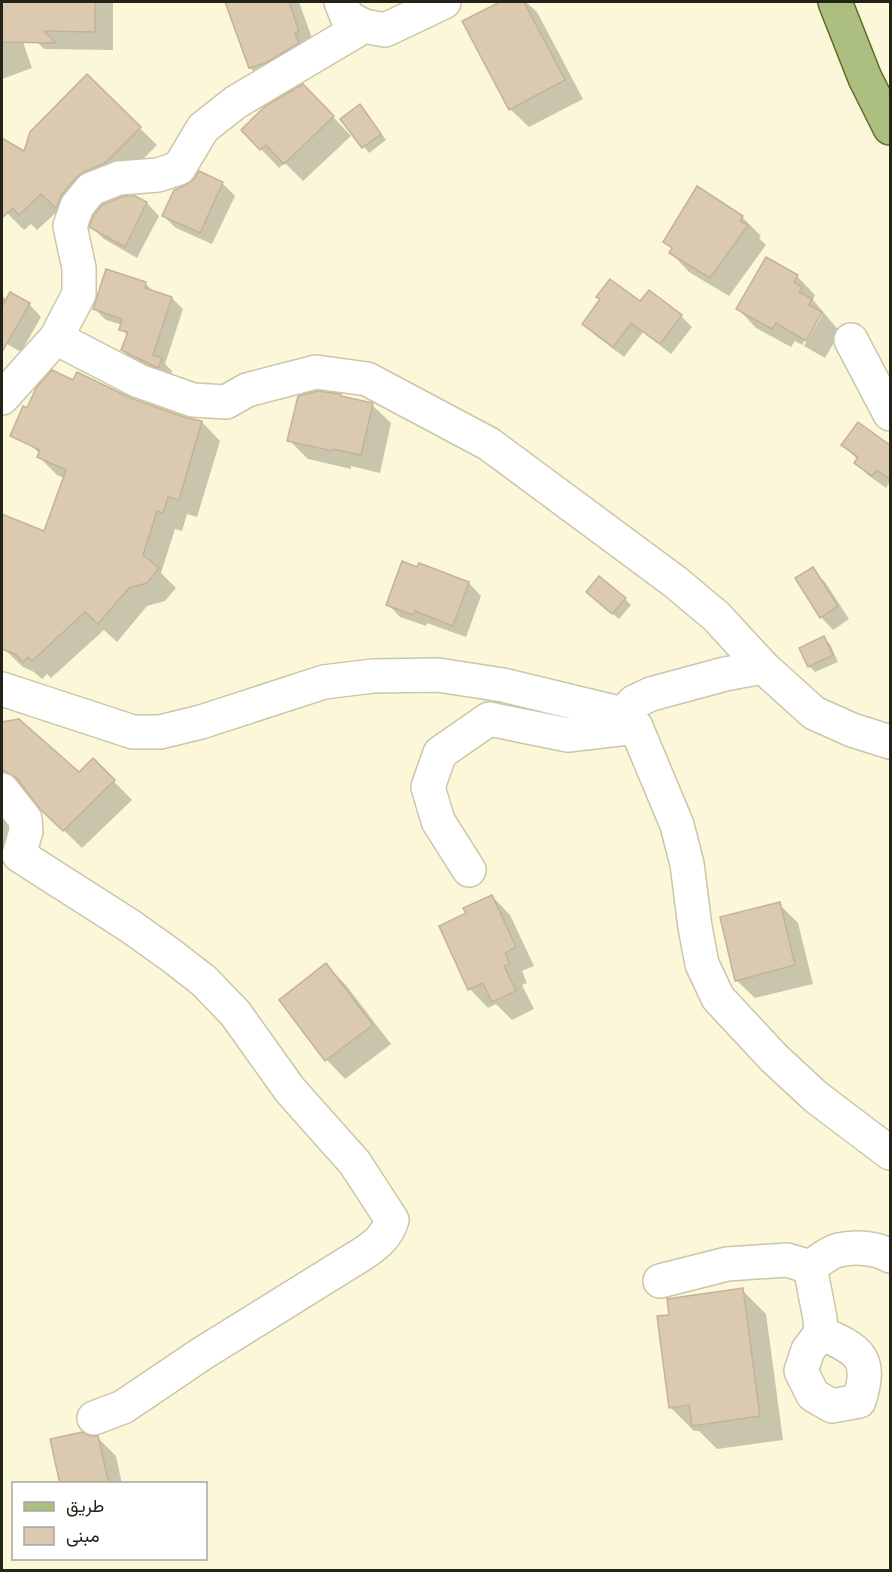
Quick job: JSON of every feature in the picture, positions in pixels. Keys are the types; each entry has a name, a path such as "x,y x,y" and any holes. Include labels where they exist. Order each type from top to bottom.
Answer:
{"main road":[{"path":"835,2 865,78 891,128"}],"street":[{"path":"341,2 347,17 364,26 385,30 444,2"},
{"path":"2,398 56,338 79,294 79,268 70,226 77,206 91,189 119,178 158,175 179,168 203,128 236,102 364,26"},
{"path":"56,338 139,381 193,400 226,402 247,390 316,372 367,379 489,444 674,581 716,616 763,667 814,713 852,730 891,742"},
{"path":"851,340 891,414"},
{"path":"763,667 725,674 651,694 634,702 630,720 677,825 687,864 702,964 718,998 774,1058 816,1097 891,1153"},
{"path":"2,689 133,732 160,732 201,722 324,682 373,676 438,675 503,685 630,720"},
{"path":"469,870 438,821 428,788 440,753 489,718 568,735 630,720"},
{"path":"2,790 25,819 26,831 19,855 130,926 204,981 235,1013 290,1090 355,1163 392,1220 389,1231 364,1253 203,1353 123,1407 94,1418"},
{"path":"660,1281 727,1264 787,1260 810,1267 837,1250 856,1248 882,1251 891,1256"},
{"path":"810,1267 821,1333"}],"building":[{"path":"2,2 95,2 95,32 44,31 56,43 2,42"},
{"path":"225,2 289,2 299,31 295,33 299,43 266,63 249,68"},
{"path":"500,2 524,2 565,80 509,110 462,21"},
{"path":"87,74 141,127 105,163 77,177 62,194 56,208 41,194 19,215 13,208 2,218 2,138 24,151 30,132"},
{"path":"303,84 334,116 284,164 266,145 260,150 241,130 264,107"},
{"path":"360,104 381,134 362,148 340,119"},
{"path":"199,171 223,182 200,233 162,216 174,190 186,185 195,178"},
{"path":"697,186 743,216 740,221 748,225 710,278 669,253 672,248 663,242"},
{"path":"123,196 135,196 147,202 125,247 89,227 94,215 102,205"},
{"path":"766,257 798,275 794,282 802,287 799,292 812,299 809,305 822,312 806,341 776,323 772,329 736,309"},
{"path":"106,269 146,282 145,288 172,297 153,355 162,358 158,368 121,350 128,332 119,330 122,319 93,309"},
{"path":"610,279 640,301 649,290 682,315 660,344 631,323 613,347 582,324 600,299 596,297"},
{"path":"10,292 30,303 2,352 2,307"},
{"path":"52,370 73,380 77,372 133,399 202,421 179,500 168,497 163,513 157,511 143,555 159,568 147,583 129,588 98,624 85,612 32,661 28,657 23,662 15,654 2,649 2,514 44,531 66,470 37,457 40,450 10,436 23,406 27,408 36,388"},
{"path":"317,391 341,394 341,396 373,403 361,455 287,441 298,396"},
{"path":"858,422 891,446 891,480 877,470 872,476 854,463 858,457 841,445"},
{"path":"402,561 417,567 419,563 469,582 453,626 415,611 413,615 386,605"},
{"path":"813,567 838,606 820,618 795,578"},
{"path":"599,576 626,598 612,614 586,592"},
{"path":"824,636 833,655 808,667 799,648"},
{"path":"19,719 79,772 93,758 115,780 63,831 40,809 17,778 2,770 2,722"},
{"path":"492,895 516,947 505,953 510,964 504,966 516,991 492,1002 483,983 468,990 439,926 466,913 463,908"},
{"path":"780,902 795,965 735,981 720,917"},
{"path":"326,963 373,1025 325,1061 279,1000"},
{"path":"743,1288 760,1416 692,1426 689,1405 669,1408 657,1316 669,1315 667,1299"},
{"path":"82,1432 90,1436 98,1436 109,1482 60,1482 50,1439"}]}
